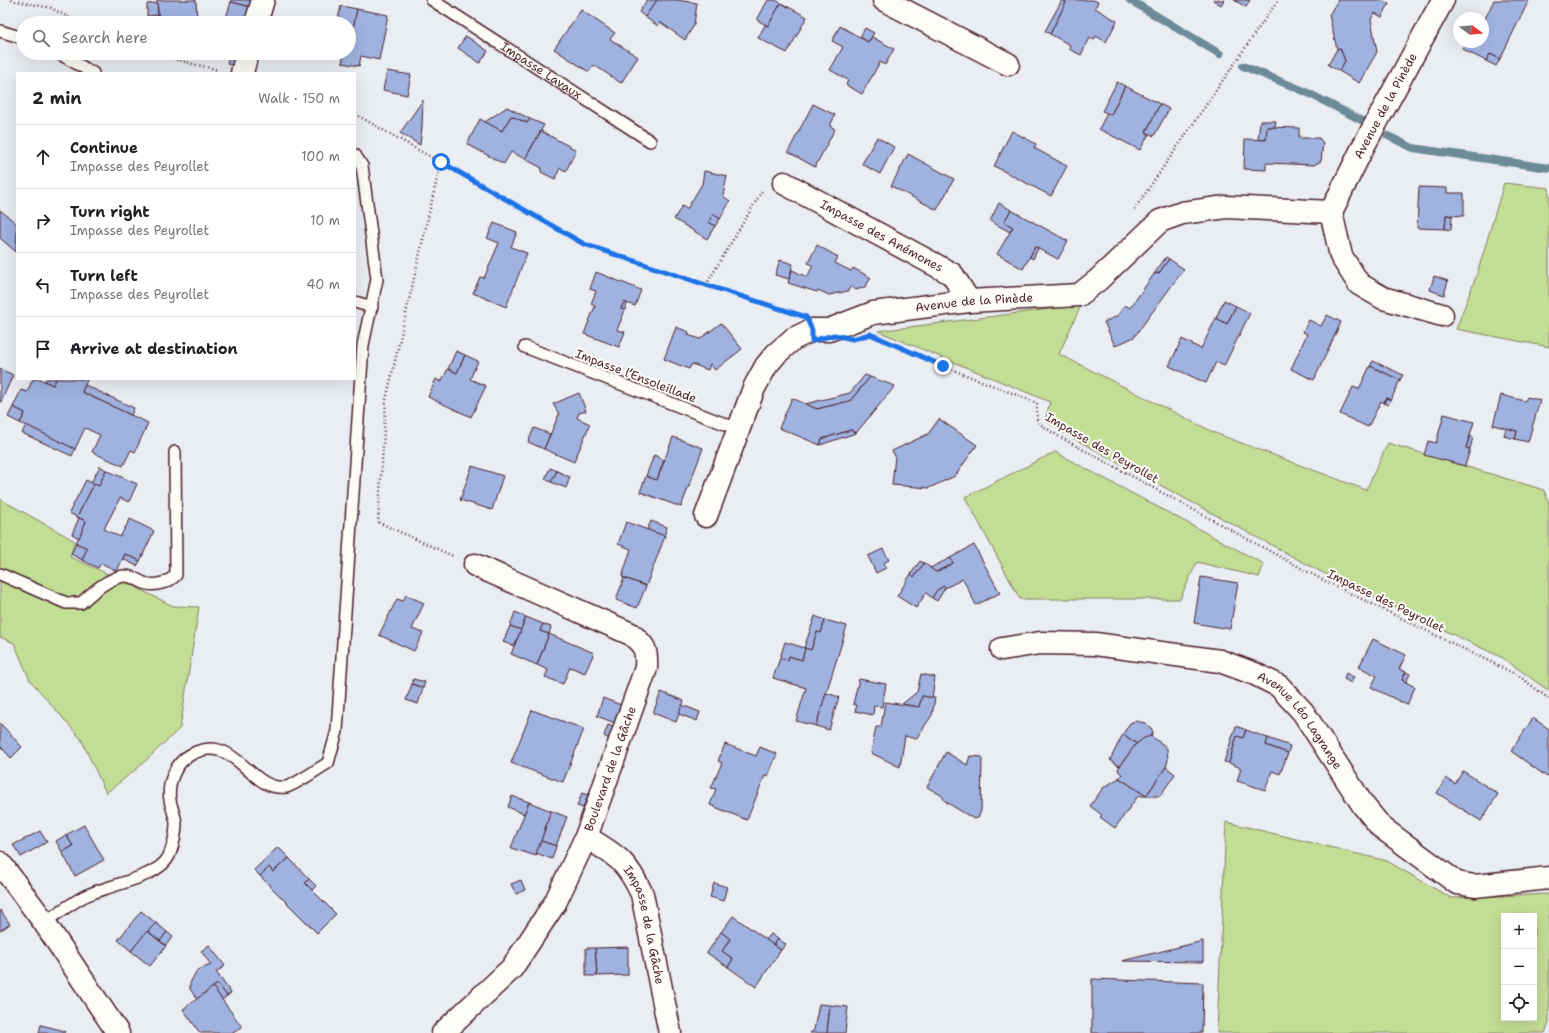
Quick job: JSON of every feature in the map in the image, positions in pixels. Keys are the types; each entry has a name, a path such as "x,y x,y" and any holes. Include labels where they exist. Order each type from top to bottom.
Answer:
{"street":[{"path":"258,16 263,0"},
{"path":"884,0 1008,64"},
{"name":"Avenue de la Pinède","path":"706,516 754,388 766,366 776,354 793,339 812,330 829,330 873,313 969,301 1079,295 1098,280 1160,221 1182,213 1226,207 1331,212 1383,110 1443,0"},
{"path":"232,72 242,60"},
{"name":"Impasse des Anémones","path":"784,183 952,274 969,301"},
{"path":"1331,212 1341,256 1359,284 1383,298 1442,315"},
{"name":"Boulevard de la Gâche","path":"443,1033 512,968 555,903 586,837 646,668 647,653 642,644 631,634 475,565"},
{"name":"Avenue Léo Lagrange","path":"1002,649 1040,642 1095,644 1220,661 1255,674 1279,686 1303,712 1363,805 1382,827 1457,883 1475,886 1549,878"},
{"name":"Impasse de la Gâche","path":"586,837 619,858 632,874 642,894 670,1033"},
{"path":"0,863 44,922 118,1033"}],"lane":[{"name":"Impasse Lavaux","path":"432,0 650,141"},
{"path":"0,31 16,36"},
{"path":"70,60 91,72"},
{"path":"44,922 84,897 154,871 168,857 174,840 176,823 169,789 174,772 188,756 203,749 220,751 238,760 258,779 273,787 287,787 328,763 337,730 363,345 377,280 362,166 356,157"},
{"path":"356,302 372,307"},
{"name":"Impasse l’Ensoleillade","path":"525,347 738,429"},
{"path":"0,574 66,603 81,603 99,587 124,576 136,578 146,584 169,582 176,575 175,452"}],"path":[{"path":"11,0 51,8 66,16"},
{"path":"1132,213 1278,0"},
{"path":"180,60 232,72"},
{"path":"356,115 584,244 806,317 812,330"},
{"path":"441,162 386,400 378,522 475,565"},
{"path":"706,285 766,183 784,183"},
{"name":"Impasse des Peyrollet","path":"877,338 1037,403 1037,422 1058,436 1321,579 1519,676 1549,699"}],"green space":[{"path":"1504,183 1549,188 1549,347 1456,329 1477,274"},
{"path":"1081,305 1059,354 1215,433 1366,490 1388,443 1544,490 1549,504 1549,691 1503,658 1325,574 1071,437 1045,420 1050,402 878,331"},
{"path":"1055,452 1264,564 1259,577 1197,562 1180,599 1020,599 965,497"},
{"path":"0,499 75,541 70,557 173,606 199,607 180,728 139,767 106,793 81,739 30,680 14,643 0,637"},
{"path":"1226,822 1387,861 1451,898 1549,894 1549,1023 1545,1033 1217,1033"}],"building":[{"path":"157,0 196,0 197,16 158,16"},
{"path":"231,0 253,0 251,7 231,2"},
{"path":"647,0 657,0 645,17 639,12"},
{"path":"657,0 676,0 697,3 694,25 685,40 660,22 658,26 645,17"},
{"path":"768,0 775,0 781,3 768,26 757,20"},
{"path":"1062,0 1093,0 1098,2 1095,8 1117,21 1106,42 1096,36 1094,40 1090,38 1081,55 1069,49 1070,45 1050,34 1066,2"},
{"path":"1062,0 1066,2 1050,34 1045,31"},
{"path":"1213,0 1224,0 1221,5"},
{"path":"1234,0 1250,0 1246,7"},
{"path":"1338,0 1382,0 1389,4 1382,17 1375,13 1371,19 1377,52 1359,83 1339,71 1345,61 1340,48 1337,49 1329,15"},
{"path":"1494,0 1529,0 1500,59 1490,54 1486,61 1462,49 1489,48 1488,12"},
{"path":"231,2 251,7 249,16 227,16"},
{"path":"157,3 158,15 147,16 147,4"},
{"path":"781,3 807,17 787,53 758,38 765,25 768,26"},
{"path":"341,6 357,9 356,16 339,16"},
{"path":"357,9 388,15 379,60 361,56 359,66 342,63 343,60 356,60 356,16"},
{"path":"581,10 615,33 610,39 638,57 621,83 594,65 589,72 554,49"},
{"path":"840,26 868,42 872,37 894,49 885,65 880,62 862,94 846,85 848,80 830,70 843,47 832,41"},
{"path":"865,28 874,33 868,42 860,37"},
{"path":"466,36 488,51 480,63 458,48"},
{"path":"1340,48 1345,61 1339,71 1328,65 1337,49"},
{"path":"1490,54 1500,59 1496,66 1486,61"},
{"path":"228,60 237,60 235,66 227,64"},
{"path":"387,71 411,75 407,95 383,90"},
{"path":"1117,82 1125,86 1111,115 1102,111"},
{"path":"1125,86 1160,104 1146,132 1149,134 1140,150 1099,129 1107,113 1111,115"},
{"path":"423,100 422,126 420,145 400,133"},
{"path":"813,104 835,115 830,126 835,129 815,167 788,152"},
{"path":"1160,104 1169,109 1154,136 1146,132"},
{"path":"507,107 530,119 527,123 511,116 502,131 485,122"},
{"path":"511,116 527,123 530,119 544,125 525,159 511,152 504,164 467,144 480,119 502,131"},
{"path":"1260,121 1276,121 1275,127 1267,127 1266,140 1258,140"},
{"path":"1267,127 1299,128 1299,138 1319,138 1323,143 1321,161 1314,165 1266,163 1266,170 1244,169 1245,139 1266,140"},
{"path":"541,131 576,150 566,171 560,168 555,179 541,172 542,168 525,159"},
{"path":"1012,131 1036,144 1034,148 1067,166 1051,196 994,166"},
{"path":"877,137 894,147 880,174 862,164"},
{"path":"908,154 954,179 937,210 891,186"},
{"path":"704,171 727,176 723,196 730,201 720,219 713,214 709,222 715,226 707,239 674,219 682,206 687,209 702,184"},
{"path":"1419,187 1447,188 1447,193 1464,193 1464,216 1446,215 1445,229 1417,228"},
{"path":"999,203 1011,210 1004,222 1013,227 1010,232 990,221"},
{"path":"0,210 16,223 16,252 0,238"},
{"path":"1011,210 1068,241 1058,259 1035,247 1023,269 997,254 1013,227 1004,222"},
{"path":"713,214 720,219 715,226 709,222"},
{"path":"1446,215 1452,216 1451,230 1445,229"},
{"path":"494,223 517,232 511,247 527,253 506,307 473,293 480,277 484,278 499,243 487,238"},
{"path":"817,245 838,257 835,263 851,271 853,268 871,278 865,287 856,290 851,286 848,291 829,295 818,290 817,292 788,283 792,270 807,277 813,266 808,263"},
{"path":"1035,247 1038,248 1033,259 1030,257"},
{"path":"1166,257 1169,259 1159,273 1154,274"},
{"path":"1169,259 1184,269 1134,337 1115,346 1104,322 1117,316 1125,305 1130,308 1154,274 1159,273"},
{"path":"780,260 793,264 789,279 775,275"},
{"path":"596,272 641,290 635,306 624,302 621,309 625,310 617,330 625,332 619,347 584,334 595,306 591,304 596,291 590,289"},
{"path":"1434,276 1448,281 1444,295 1430,290"},
{"path":"1224,300 1236,306 1227,324 1216,318"},
{"path":"624,302 627,304 625,310 621,309"},
{"path":"1236,306 1250,313 1224,366 1216,362 1206,383 1169,366 1182,339 1201,349 1216,318 1227,324"},
{"path":"1327,315 1341,322 1314,380 1291,369 1307,334 1303,332 1309,320 1321,326"},
{"path":"721,323 742,349 715,370 710,364 708,370 692,364 689,369 664,359 676,327 689,332 688,335 700,339"},
{"path":"456,351 465,355 457,373 448,369"},
{"path":"465,355 478,361 470,379 486,386 471,417 428,397 436,379 441,382 448,369 457,373"},
{"path":"1373,361 1403,375 1400,380 1370,366"},
{"path":"1370,366 1400,380 1391,400 1386,398 1384,403 1381,401 1368,427 1340,414 1353,387 1359,389"},
{"path":"0,369 13,375 1,402 0,402"},
{"path":"865,375 870,377 850,401 817,409 805,404 850,393"},
{"path":"870,377 895,386 856,433 851,430 822,439 820,445 779,428 792,398 817,409 850,401"},
{"path":"33,380 42,380 53,385 56,380 87,380 82,392 148,423 135,452 131,450 123,466 92,452 100,435 85,428 75,449 20,423 25,413 13,407 21,390 27,392"},
{"path":"46,380 56,380 53,385"},
{"path":"85,385 134,408 131,415 82,392"},
{"path":"579,393 586,411 579,413 577,418 590,424 574,462 544,449 559,414 553,404"},
{"path":"1501,395 1525,401 1527,397 1540,400 1528,442 1515,439 1517,431 1493,425"},
{"path":"1386,398 1391,400 1388,405 1384,403"},
{"path":"13,407 25,413 20,423 8,417"},
{"path":"1444,414 1474,422 1466,448 1470,449 1465,466 1424,455 1428,441 1436,443"},
{"path":"939,419 977,445 955,476 929,488 892,485 895,456 892,451 928,434"},
{"path":"26,425 75,449 72,456 22,433"},
{"path":"534,428 550,434 544,449 528,442"},
{"path":"1506,428 1517,431 1515,439 1504,436"},
{"path":"851,430 856,433 820,445 822,439"},
{"path":"1470,436 1473,437 1470,449 1466,448"},
{"path":"673,437 703,448 681,507 640,492 646,476 657,480"},
{"path":"654,455 664,460 657,480 646,476"},
{"path":"100,466 106,470 99,486 91,483"},
{"path":"472,466 503,476 492,510 460,500"},
{"path":"550,468 557,471 551,482 545,479"},
{"path":"106,470 137,484 129,502 120,498 104,529 120,537 130,519 154,531 140,561 125,554 117,571 101,563 98,568 82,560 87,548 76,543 86,521 77,517 94,484 99,486"},
{"path":"557,471 570,477 566,488 551,482"},
{"path":"86,480 94,484 77,517 69,513"},
{"path":"79,518 86,521 79,538 72,534"},
{"path":"651,521 667,527 664,536 647,530"},
{"path":"626,522 665,536 646,586 622,577 631,549 618,544"},
{"path":"76,543 87,548 82,560 71,554"},
{"path":"974,545 1000,593 976,605 963,579 945,588 944,586 937,590 932,598 926,593 916,608 897,596 911,574 914,577 924,563 936,572 953,563 950,558"},
{"path":"883,549 889,560 883,563 886,568 876,573 868,556"},
{"path":"125,554 140,561 137,566 123,559"},
{"path":"950,558 953,563 936,572 930,568"},
{"path":"920,561 924,563 914,577 911,574"},
{"path":"1201,577 1238,583 1230,629 1194,623"},
{"path":"624,578 646,586 637,608 616,600"},
{"path":"944,586 945,588 937,601 932,598 937,590"},
{"path":"406,595 424,603 412,629 423,633 414,651 379,635 397,599 403,601"},
{"path":"515,612 526,617 521,630 510,626"},
{"path":"815,616 825,620 821,633 817,632 811,650 804,648"},
{"path":"526,617 543,624 540,631 549,634 537,665 511,654"},
{"path":"825,620 847,626 816,726 796,721 806,688 773,678 780,658 788,660 789,656 802,660 805,648 811,650 817,632 821,633"},
{"path":"543,624 551,627 549,634 540,631"},
{"path":"510,626 521,630 514,646 503,642"},
{"path":"549,634 594,653 585,673 570,667 563,684 545,677 548,670 537,665"},
{"path":"1373,639 1406,655 1399,669 1406,672 1402,680 1415,687 1407,705 1371,687 1377,676 1359,667"},
{"path":"785,642 805,648 802,660 789,656 788,660 780,658"},
{"path":"1406,672 1410,674 1406,682 1402,680"},
{"path":"1346,673 1354,677 1351,683 1344,679"},
{"path":"921,674 935,677 932,698 922,696 919,707 902,704 917,692"},
{"path":"413,679 425,682 423,688 412,684"},
{"path":"859,679 886,684 882,707 874,706 873,715 855,711 857,705 853,704"},
{"path":"412,684 423,688 418,704 406,700"},
{"path":"661,692 684,701 676,722 653,713"},
{"path":"826,693 839,697 829,730 816,726"},
{"path":"922,696 935,698 932,715 916,739 905,736 900,767 871,753 876,727 881,727 885,702 919,707"},
{"path":"603,698 621,705 615,723 597,716"},
{"path":"682,705 700,712 697,721 679,714"},
{"path":"532,710 584,729 563,782 511,763"},
{"path":"1533,718 1549,729 1549,775 1547,777 1511,751"},
{"path":"1135,721 1145,723 1153,732 1151,736 1137,744 1123,734 1130,723"},
{"path":"0,723 22,747 11,758 0,746"},
{"path":"608,725 614,727 609,739 604,736"},
{"path":"1236,726 1246,730 1243,738 1237,736 1229,763 1224,762"},
{"path":"1246,730 1268,738 1266,745 1288,753 1280,774 1272,771 1265,790 1237,781 1241,768 1229,763 1237,736 1243,738"},
{"path":"1123,734 1137,744 1119,766 1110,760"},
{"path":"1151,736 1165,746 1167,749 1168,760 1166,767 1146,796 1119,778 1122,774 1118,769 1135,745 1144,738"},
{"path":"1268,738 1290,746 1288,753 1266,745"},
{"path":"725,744 756,756 760,747 777,754 768,776 765,775 747,820 710,805 716,789 711,788 722,763 718,761"},
{"path":"946,752 967,765 970,756 982,757 981,811 978,818 974,819 946,802 941,795 927,787"},
{"path":"1166,767 1175,774 1160,796 1146,796"},
{"path":"1463,771 1498,794 1481,821 1437,793 1446,778 1455,784"},
{"path":"1119,778 1146,796 1138,796 1115,828 1100,817 1102,815 1090,806 1103,788"},
{"path":"582,793 588,795 583,808 577,806"},
{"path":"512,796 529,802 524,814 508,807"},
{"path":"529,802 551,811 536,856 511,848"},
{"path":"551,811 567,817 556,846 541,841"},
{"path":"84,825 104,860 75,876 62,852 73,846 66,835"},
{"path":"40,831 47,842 21,857 13,845"},
{"path":"66,835 73,846 62,852 56,841"},
{"path":"541,841 556,846 552,859 536,853"},
{"path":"278,847 289,858 273,872 269,867 260,876 254,870"},
{"path":"289,858 309,879 305,883 336,914 317,933 260,876 269,867 273,872"},
{"path":"309,879 316,886 312,890 305,883"},
{"path":"521,880 525,890 516,894 511,884"},
{"path":"714,883 727,887 723,901 710,897"},
{"path":"0,910 10,924 0,931"},
{"path":"141,911 156,923 131,951 118,940"},
{"path":"733,916 781,950 756,987 728,967 733,959 722,951 730,939 721,932"},
{"path":"156,923 167,932 160,941 148,931"},
{"path":"147,931 166,946 150,966 131,951"},
{"path":"167,932 173,937 166,945 160,941"},
{"path":"721,932 730,939 722,951 733,959 728,967 707,953"},
{"path":"771,934 778,939 774,945 766,940"},
{"path":"778,939 786,944 781,950 774,945"},
{"path":"1203,941 1203,962 1122,961"},
{"path":"209,945 225,966 216,972 231,993 227,996 218,984 197,999 190,989 190,983 197,970 211,965 201,951"},
{"path":"628,947 628,975 597,976 595,948"},
{"path":"586,948 595,948 597,976 586,976"},
{"path":"1092,979 1203,983 1202,1033 1092,1033"},
{"path":"218,984 227,996 222,1000 213,987"},
{"path":"213,987 242,1027 233,1033 200,1033 183,1009"},
{"path":"819,1004 830,1005 827,1033 810,1033 814,1030"},
{"path":"830,1005 848,1007 845,1033 827,1033"},
{"path":"41,1025 65,1031 64,1033 39,1033"}],"waterway":[{"path":"1130,0 1220,54"},
{"path":"1243,66 1304,91 1361,120"},
{"path":"1388,136 1413,148 1549,168"}],"route":[{"path":"441,162 584,244 806,317 812,330 812,341 834,335 853,339 870,334 943,366"}]}
